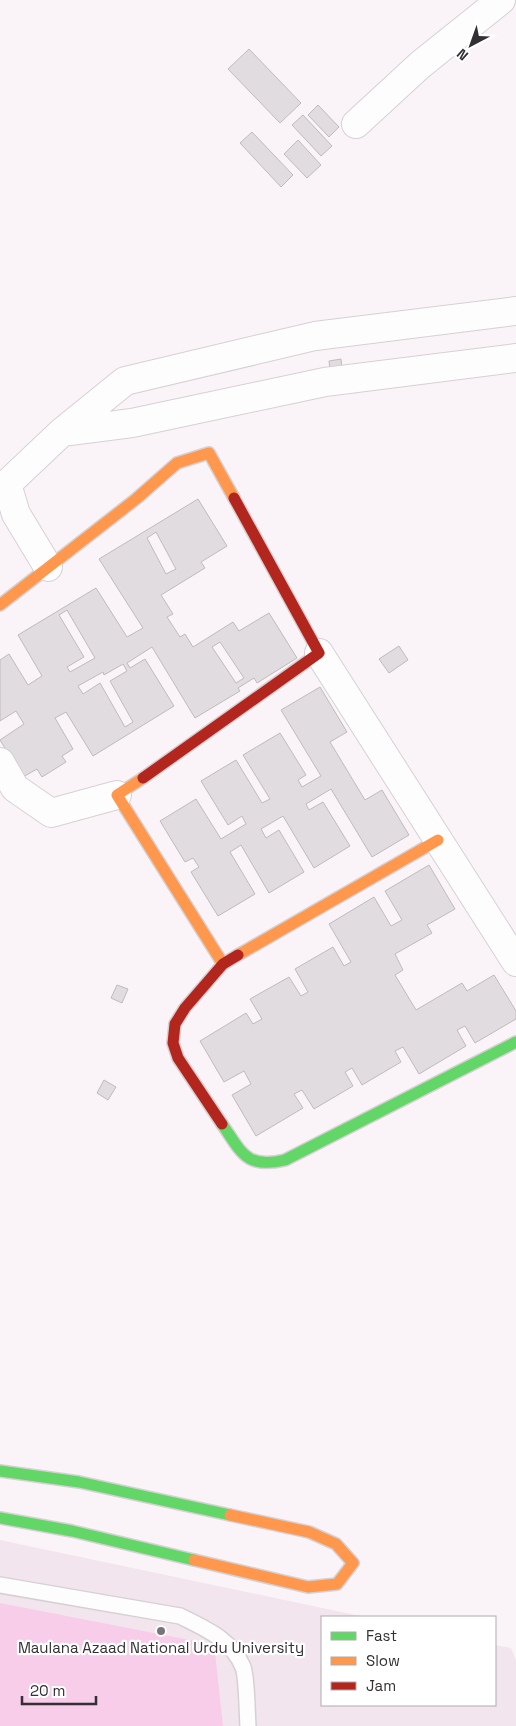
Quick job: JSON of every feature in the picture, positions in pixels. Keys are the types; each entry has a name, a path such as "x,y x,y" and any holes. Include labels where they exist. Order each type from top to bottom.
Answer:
{"street":[{"path":"356,124 420,65 501,0"},
{"path":"52,564 26,507 7,484 62,432 126,381 315,336 516,311"},
{"path":"62,432 132,423 325,382 516,358"},
{"path":"0,605 136,498 177,463 209,453 319,653 516,962"},
{"path":"0,762 15,788 51,813 117,795 155,771 319,653"},
{"path":"117,795 223,964"},
{"path":"438,840 223,964 185,1008 175,1024 173,1043 178,1058 242,1153 254,1162 266,1164 285,1160 516,1042"},
{"path":"0,1471 79,1482 309,1532 336,1544 353,1563 337,1584 308,1587 72,1531 0,1518"}],"lane":[{"path":"0,1585 180,1616 206,1628 227,1642 244,1668 248,1726"}],"shaded area":[{"name":"Maulana Azaad National Urdu University","path":"0,1540 360,1616 321,1616 321,1706 496,1706 496,1645 511,1648 516,1660 516,1726 0,1726"},
{"path":"0,1603 210,1644 215,1652 223,1726 0,1726"}],"building":[{"path":"249,49 301,103 280,123 228,69"},
{"path":"318,105 339,127 329,137 308,115"},
{"path":"303,115 332,146 321,156 292,125"},
{"path":"252,132 293,175 281,187 240,143"},
{"path":"298,140 321,165 307,178 284,154"},
{"path":"341,359 342,369 330,370 329,361"},
{"path":"198,499 227,546 201,562 205,568 161,595 173,614 167,617 180,637 185,634 193,647 233,622 239,631 269,613 297,658 257,683 254,678 238,688 240,691 195,718 152,647 127,663 130,668 145,659 174,706 93,756 66,712 55,718 73,749 62,756 66,762 42,777 37,769 23,777 0,740 24,724 16,711 0,721 0,660 9,654 28,685 42,676 18,635 96,588 127,637 143,628 99,559","holes":["156,532 176,569 166,574 147,538","67,610 95,658 70,672 67,667 84,657 59,615","220,642 244,678 236,683 212,647","123,664 127,671 110,681 133,722 125,727 100,683 83,694 78,686 103,672 104,675"]},
{"path":"399,646 408,660 389,673 379,659"},
{"path":"320,687 347,732 330,742 365,800 382,790 409,835 372,857 331,789 306,804 309,810 323,802 350,846 314,868 283,816 261,829 266,838 279,830 304,872 269,893 241,845 230,852 255,894 218,916 191,872 199,867 193,858 185,862 160,821 196,799 221,839 246,824 242,816 228,825 201,781 236,760 262,803 270,799 243,755 280,733 306,775 298,780 302,787 321,776 281,710"},
{"path":"429,865 455,909 427,925 432,933 395,954 403,970 395,975 416,1010 462,983 467,991 494,975 516,1011 516,1019 475,1043 465,1026 457,1030 466,1046 419,1074 403,1047 395,1051 401,1062 362,1085 352,1068 345,1072 353,1086 314,1109 302,1090 294,1094 303,1108 256,1136 232,1095 251,1084 244,1071 224,1082 200,1041 246,1013 253,1024 262,1019 250,999 289,977 301,996 308,992 295,969 333,947 344,966 351,962 329,924 374,897 391,926 402,920 385,891"},
{"path":"117,985 128,989 122,1003 111,998"},
{"path":"104,1080 116,1087 108,1100 97,1093"}],"traffic: fast":[{"path":"222,1124 240,1151 246,1156 262,1162 285,1160 516,1042"},
{"path":"0,1471 79,1482 230,1515"},
{"path":"0,1518 72,1531 194,1560"}],"traffic: slow":[{"path":"0,605 136,499 177,463 209,453 234,498"},
{"path":"143,778 117,795 223,964"},
{"path":"238,955 438,840"},
{"path":"194,1560 308,1587 337,1584 353,1563 336,1544 309,1532 230,1515"}],"traffic: jam":[{"path":"143,778 319,653 234,498"},
{"path":"222,1124 178,1058 173,1043 175,1024 185,1008 223,964 238,955"}],"place":[{"name":"Maulana Azaad National Urdu University","path":"161,1631"}]}
